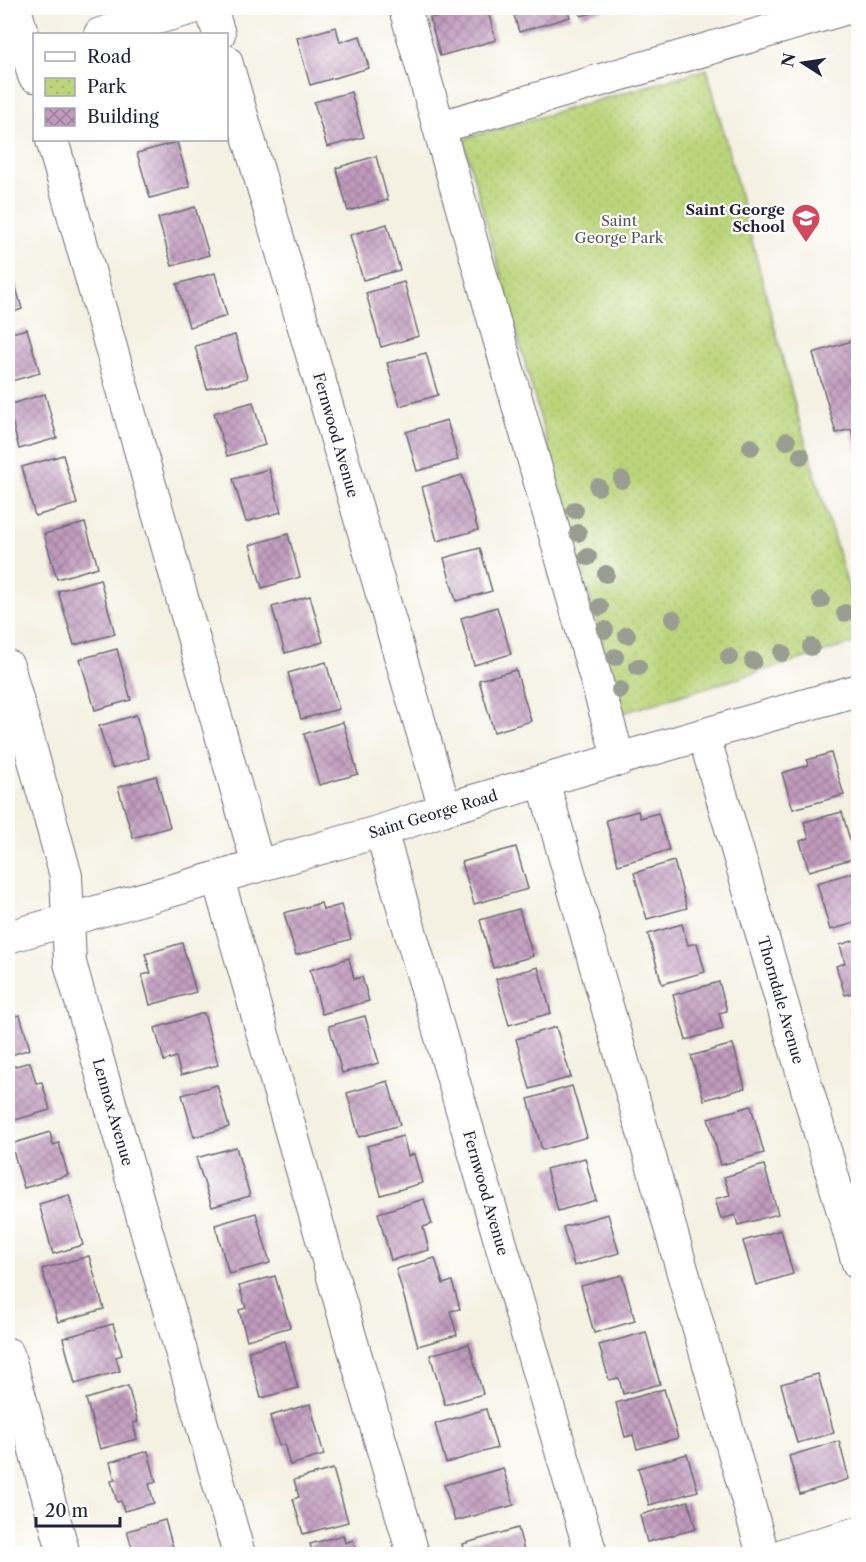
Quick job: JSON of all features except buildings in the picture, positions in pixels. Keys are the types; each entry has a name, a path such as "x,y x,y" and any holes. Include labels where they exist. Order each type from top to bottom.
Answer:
{"street":[{"path":"15,8 26,62"},
{"path":"104,33 193,8"},
{"path":"211,8 219,33"},
{"path":"405,8 619,760"},
{"path":"440,127 801,14 848,8"},
{"name":"Fernwood Avenue","path":"228,68 445,809"},
{"path":"52,141 258,865"},
{"name":"Lennox Avenue","path":"8,666 66,876 70,963 239,1554"},
{"name":"Saint George Road","path":"8,937 218,879 258,865 381,831 445,809 858,690"},
{"name":"Thorndale Avenue","path":"704,736 858,1263"},
{"path":"543,781 763,1554"},
{"name":"Fernwood Avenue","path":"381,831 591,1554"},
{"path":"218,879 412,1554"},
{"path":"8,1354 64,1554"},
{"path":"785,1554 858,1533"}],"green space":[{"name":"Saint George Park","path":"707,69 798,417 858,620 858,642 622,713 463,139"}],"place":[{"name":"Saint George School","path":"806,244"}]}
